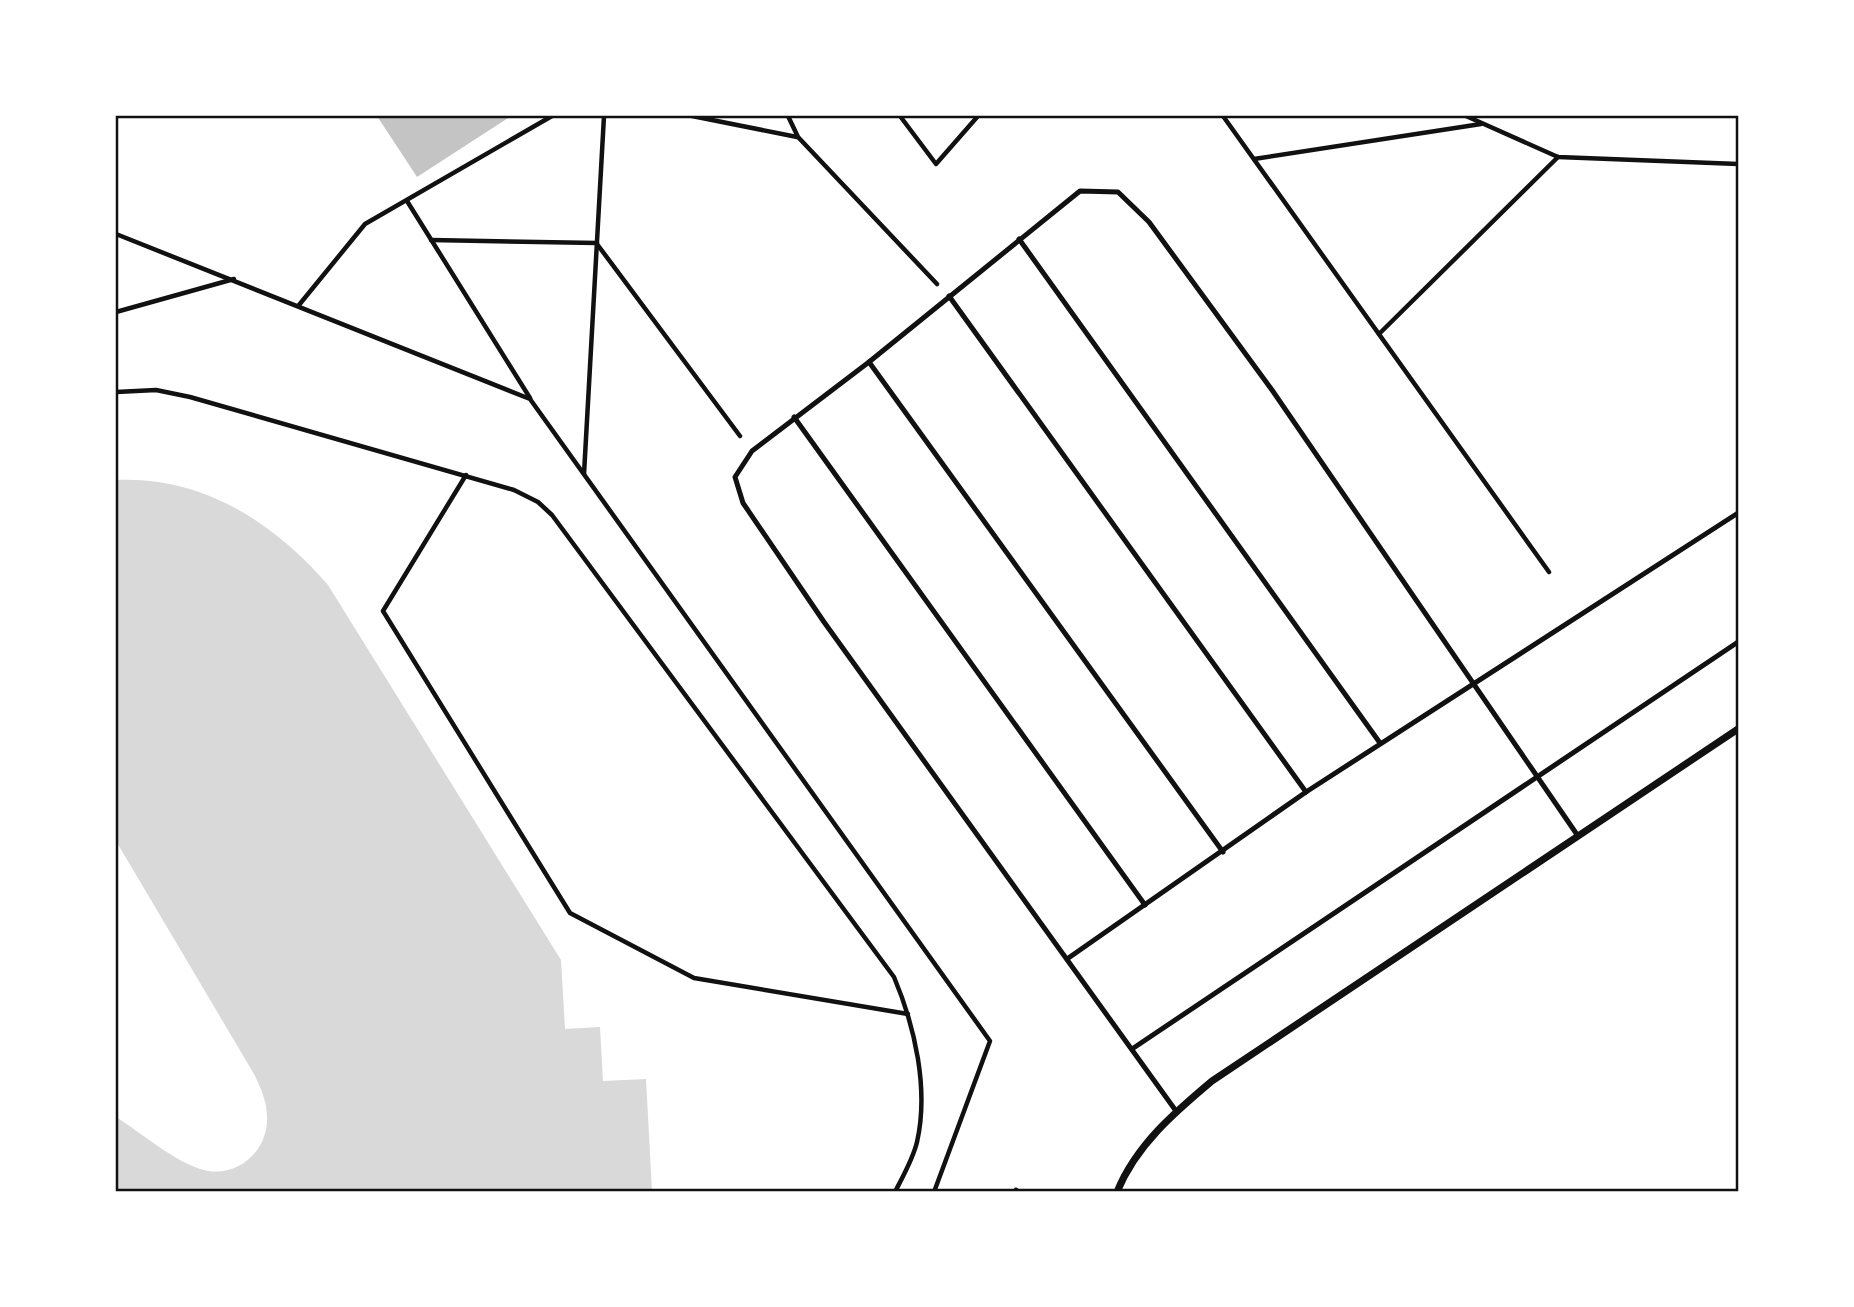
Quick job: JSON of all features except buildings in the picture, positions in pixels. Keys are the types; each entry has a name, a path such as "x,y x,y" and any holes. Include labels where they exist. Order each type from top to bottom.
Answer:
{"street":[{"path":"1117,1192 1125,1171 1176,1111 1250,1054 1738,729"}],"lane":[{"path":"1176,1111 824,622 743,503 735,477 752,451 869,362 1080,191 1118,192 1149,222 1272,390 1578,836"},
{"path":"1019,239 1380,744"},
{"path":"949,296 1306,792"},
{"path":"869,362 1223,852"},
{"path":"794,417 1145,905"},
{"path":"1067,959 1306,792 1738,513"},
{"path":"1132,1049 1738,642"}],"path":[{"path":"299,305 365,225 552,116"},
{"path":"584,474 604,116"},
{"path":"692,116 798,137"},
{"path":"788,116 798,137 949,296"},
{"path":"900,116 936,164 978,116"},
{"path":"1223,116 1549,572"},
{"path":"1466,116 1558,157 1738,164"},
{"path":"1254,159 1484,123"},
{"path":"1379,334 1558,157"},
{"path":"407,201 530,399 990,1041 934,1192"},
{"path":"116,234 530,399"},
{"path":"431,240 597,243"},
{"path":"597,243 752,451"},
{"path":"116,312 234,279"},
{"path":"116,391 138,389 173,392 527,494 552,514 894,977 908,1014 916,1049 921,1121 917,1145 895,1192"},
{"path":"466,475 383,611 570,913 694,978 908,1014"}],"shaded area":[{"path":"116,480 178,486 234,507 284,541 328,585 561,960 565,1029 600,1027 603,1081 646,1079 652,1191 116,1191 116,1117 182,1161 216,1172 238,1166 255,1153 265,1133 267,1115 264,1096 254,1074 116,841"}]}
